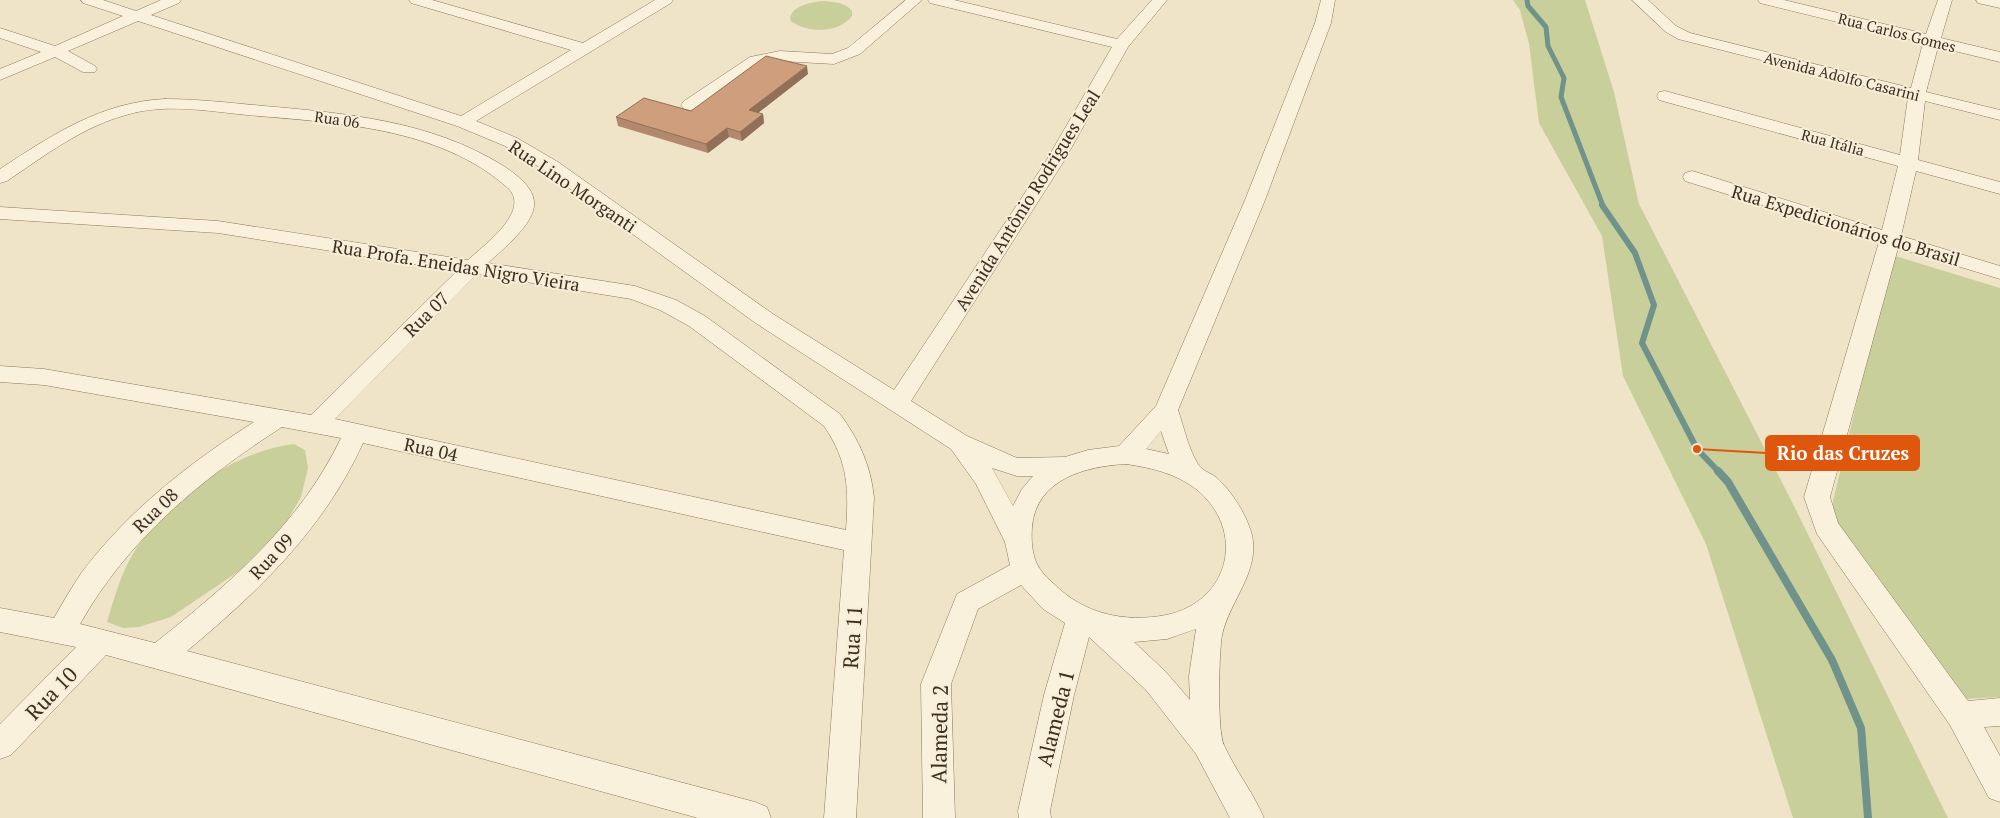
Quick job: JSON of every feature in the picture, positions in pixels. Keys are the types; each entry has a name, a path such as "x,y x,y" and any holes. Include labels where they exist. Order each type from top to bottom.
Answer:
{"street":[{"name":"Rua Lino Morganti","path":"88,0 463,122 511,142 551,166 765,319 958,442"},
{"path":"416,0 585,48"},
{"path":"463,122 666,0"},
{"path":"690,105 756,60 780,56 834,59 854,51 915,0"},
{"path":"935,0 1121,44"},
{"name":"Avenida Antônio Rodrigues Leal","path":"898,403 1055,161 1121,44 1160,0"},
{"path":"1126,454 1166,410 1255,200 1323,23 1328,0"},
{"name":"Avenida Adolfo Casarini","path":"1640,0 1671,29 1684,36 2000,116"},
{"name":"Rua Carlos Gomes","path":"1765,0 2000,57"},
{"path":"1945,0 1917,95 1908,163 1890,240 1817,497 1826,528 1961,715 2000,787"},
{"path":"0,75 137,16 163,1"},
{"path":"0,33 55,51 89,69"},
{"name":"Rua Itália","path":"1665,96 2000,188"},
{"name":"Rua 06","path":"0,177 85,124 128,108 171,104 329,117 384,127 466,152 494,167 518,185 525,198"},
{"name":"Rua Expedicionários do Brasil","path":"1692,177 2000,273"},
{"name":"Rua 07","path":"316,424 519,221 523,213 525,198"},
{"name":"Rua Profa. Eneidas Nigro Vieira","path":"0,214 218,226 635,293 668,305 697,321 832,420 845,437 854,456"},
{"name":"Rua 04","path":"0,374 44,377 316,424 858,543"},
{"path":"1166,410 1188,472"},
{"name":"Rua 08","path":"61,631 93,579 132,531 177,488 226,450 278,418"},
{"name":"Rua 09","path":"159,657 232,597 289,539 330,484 356,433"},
{"path":"958,442 995,460 1018,467 1066,466 1098,456 1126,454 1163,461 1188,472 1217,494 1234,518 1241,545 1237,573 1222,598 1208,635 1204,676 1207,744"},
{"path":"958,442 986,479 1017,539 1025,570 1047,598 1087,621 1156,681 1207,744 1231,791 1248,818"},
{"name":"Rua 11","path":"840,818 861,498 860,476 854,456"},
{"path":"1017,539 1022,510 1026,503 1039,485 1066,466"},
{"name":"Alameda 2","path":"939,818 936,684 967,602 1025,570"},
{"path":"1087,621 1121,630 1162,629 1196,618 1222,598"},
{"path":"0,620 61,631 101,641 755,818"},
{"name":"Alameda 1","path":"1035,818 1034,811 1044,755 1087,621"},
{"name":"Rua 10","path":"0,744 101,641"},
{"path":"1961,715 2000,712"}],"green space":[{"path":"1513,0 1585,0 1614,92 1639,204 1790,498 1948,818 1793,818 1706,544 1623,376 1602,236 1539,123 1529,44 1520,10"},
{"path":"822,1 839,3 846,6 852,11 852,16 840,26 823,30 806,28 791,21 792,13 799,7"},
{"path":"1892,255 2000,288 2000,697 1964,699 1845,536 1834,516 1833,501"},
{"path":"294,444 305,450 308,468 301,497 281,531 248,565 171,617 139,627 123,628 107,622 119,583 129,561 142,540 178,501 222,469 246,457"}],"building":[{"path":"766,56 807,66 749,110 763,114 740,132 727,128 706,144 616,117 644,98 691,111"}],"waterway":[{"path":"1527,0 1528,6 1546,27 1548,46 1564,78 1561,97 1603,206"},
{"path":"1602,205 1635,253 1654,305 1642,343 1697,449 1719,472"},
{"path":"1718,471 1728,482 1832,660 1861,728 1868,818"}],"place":[{"name":"Rio das Cruzes","path":"1697,449"}]}
